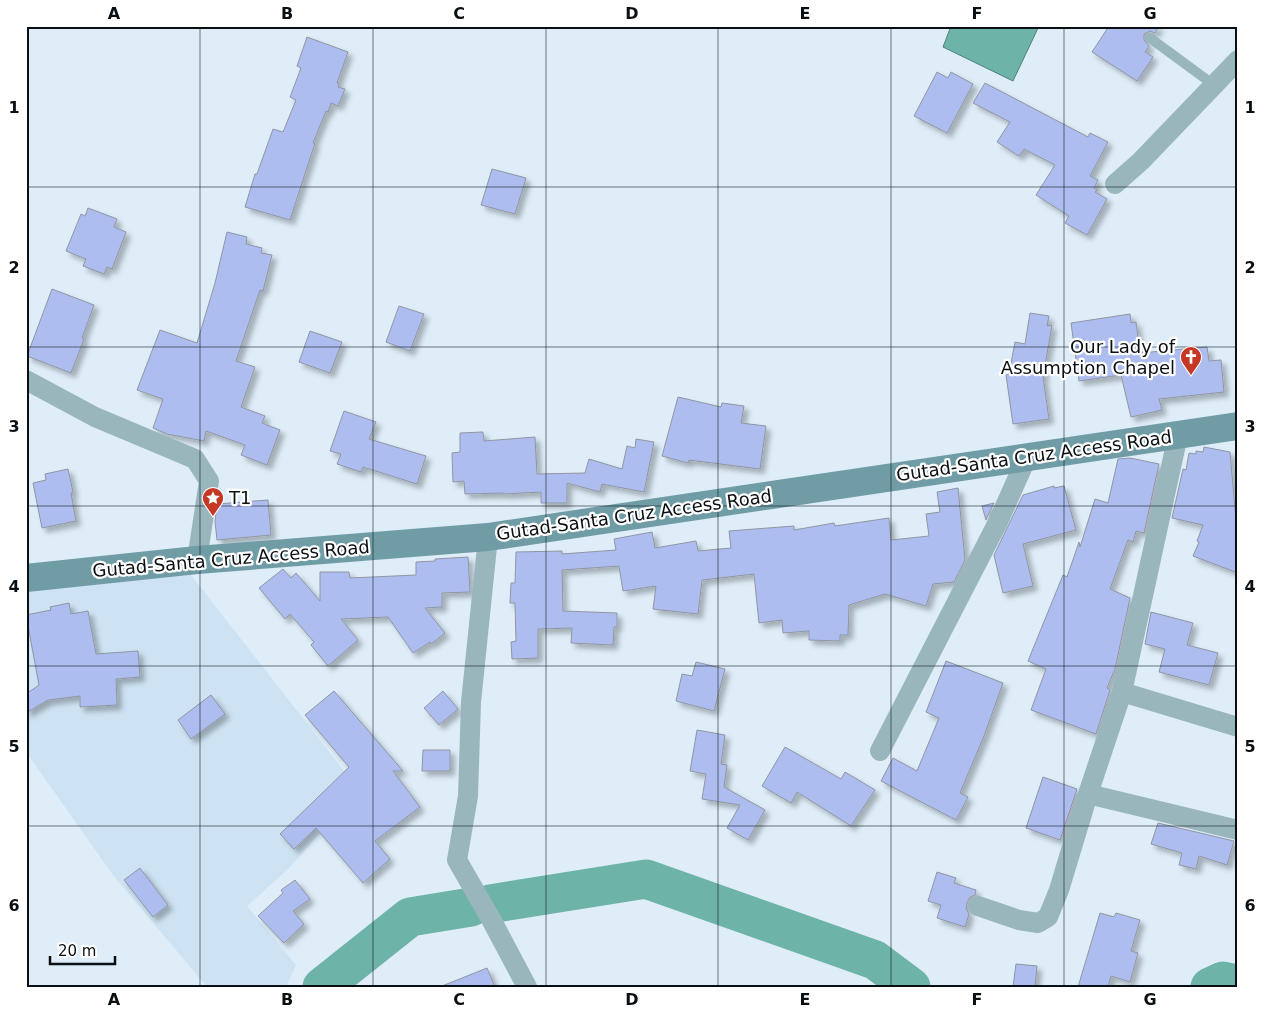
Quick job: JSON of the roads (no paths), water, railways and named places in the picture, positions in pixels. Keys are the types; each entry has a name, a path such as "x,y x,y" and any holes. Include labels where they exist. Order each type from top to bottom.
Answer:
{"main road":[{"name":"Gutad-Santa Cruz Access Road","path":"26,578 196,560 488,537 1238,426"}],"street":[{"path":"1115,184 1141,162 1238,60"},
{"path":"26,380 95,417 195,459 209,481 196,560"},
{"path":"978,906 1019,920 1038,923 1048,917 1059,890 1122,692 1178,435"},
{"path":"880,751 998,522 1027,457"},
{"path":"488,537 471,702 468,796 457,860 492,921 526,987"},
{"path":"1122,692 1238,727"},
{"path":"1088,794 1238,830"}],"lane":[{"path":"1150,38 1214,85"}],"waterway":[{"path":"490,904 646,879 875,960 911,987"},
{"path":"322,987 410,917 471,907"},
{"path":"1210,987 1223,981 1238,984"}],"place":[{"name":"Our Lady of Assumption Chapel","path":"1191,376"},
{"name":"T1","path":"213,517"}]}
